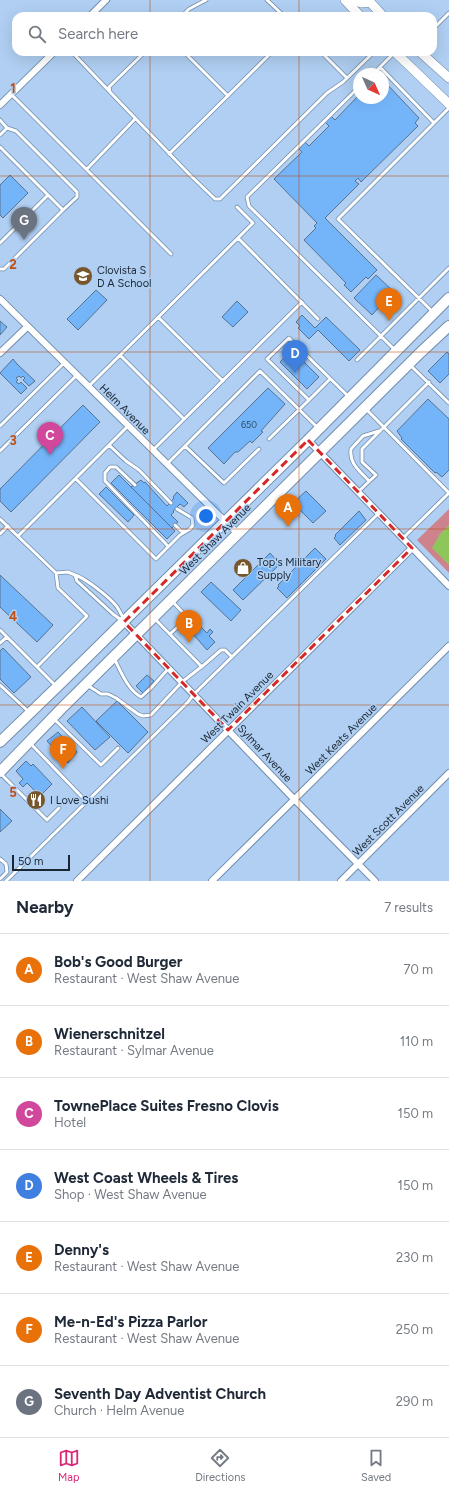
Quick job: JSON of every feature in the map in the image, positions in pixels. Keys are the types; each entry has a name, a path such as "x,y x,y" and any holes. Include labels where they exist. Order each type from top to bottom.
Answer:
{"main road":[{"path":"345,0 356,12"},
{"path":"355,0 361,3 370,1 380,12"},
{"path":"399,56 449,104"},
{"path":"424,56 449,78"},
{"name":"West Shaw Avenue","path":"0,742 124,622 449,298"},
{"name":"West Shaw Avenue","path":"0,772 85,684 237,533 409,364 448,330"}],"street":[{"path":"94,12 106,0"},
{"path":"0,105 50,56"},
{"name":"Helm Avenue","path":"0,299 237,533"},
{"path":"0,353 27,326"},
{"path":"308,440 449,586"},
{"name":"West Twain Avenue","path":"77,881 412,548"},
{"name":"Sylmar Avenue","path":"124,622 294,800 375,881"},
{"name":"West Keats Avenue","path":"212,881 449,646"},
{"name":"West Scott Avenue","path":"341,881 449,773"}],"lane":[{"path":"186,12 206,0"},
{"path":"267,0 280,12"},
{"path":"437,25 449,13"},
{"path":"76,56 169,154 215,199 220,199 327,93 348,78 370,56"},
{"path":"110,92 109,87 141,56"},
{"path":"188,56 228,96"},
{"path":"169,154 268,56"},
{"path":"325,56 348,78"},
{"path":"391,56 380,67 434,123"},
{"path":"12,94 171,254"},
{"path":"353,94 247,198 249,206 397,351"},
{"path":"434,313 338,219 449,108"},
{"path":"87,169 136,119"},
{"path":"0,120 7,128 16,131 77,192 77,197 4,270 0,269"},
{"path":"0,135 7,128"},
{"path":"0,147 63,210"},
{"path":"0,244 48,195"},
{"path":"89,386 253,223 238,207"},
{"path":"238,238 318,319"},
{"path":"357,360 449,268"},
{"path":"152,450 302,302"},
{"path":"158,317 223,381"},
{"path":"309,400 268,359 289,338 350,398"},
{"path":"120,355 184,419"},
{"path":"0,426 64,363"},
{"path":"409,364 448,401"},
{"path":"167,464 260,371 319,429"},
{"path":"0,451 77,375"},
{"path":"269,439 330,379"},
{"path":"358,492 376,475 362,462 362,449 429,382"},
{"path":"365,407 449,493 403,538"},
{"path":"18,536 128,426"},
{"path":"369,481 352,464 351,449 363,436 379,431"},
{"path":"109,445 126,461 139,470 171,502"},
{"path":"185,446 224,483 259,449"},
{"path":"135,485 116,467 110,467 105,474 105,481 168,547"},
{"path":"76,479 156,559 193,525 192,518 177,509"},
{"path":"6,881 379,513"},
{"path":"0,519 56,573 58,588 87,616 37,667"},
{"path":"175,525 181,531 187,531"},
{"path":"0,534 8,526"},
{"path":"56,573 68,572 82,577 119,609 124,622"},
{"path":"74,575 77,581 113,614 124,622"},
{"path":"170,634 187,617 171,600"},
{"path":"153,617 202,667"},
{"path":"0,630 58,687"},
{"path":"0,643 6,637"},
{"path":"85,684 101,694 108,694 116,698 138,714 143,716 151,715 182,682 223,649 232,657"},
{"path":"113,657 129,686 139,696 143,696 168,668"},
{"path":"0,685 30,713"},
{"path":"53,718 100,765 118,748"},
{"path":"29,742 82,796"},
{"path":"0,772 47,820 59,808"},
{"path":"0,859 6,864 6,872 1,877"}],"highlighted area":[{"path":"308,440 412,548 228,730 124,622"}],"shaded area":[{"path":"449,509 449,573 417,540"},
{"path":"449,525 449,565 432,548 440,534"}],"building":[{"path":"389,86 419,118 415,123 418,126 361,182 358,178 355,181 359,184 325,218 377,270 368,279 366,277 351,292 344,285 346,283 304,240 316,228 314,226 317,223 274,179 302,152 299,149 305,142 309,146 329,126 325,122 331,116 335,120 353,101 353,104 389,104"},
{"path":"10,175 28,193 3,218 0,215 0,185"},
{"path":"376,275 394,292 388,298 391,302 383,310 379,307 372,315 354,298"},
{"path":"96,290 107,300 78,330 67,319"},
{"path":"237,301 248,312 233,327 222,317"},
{"path":"302,315 315,328 326,317 360,350 349,361 318,330 309,339 298,328 300,326 296,322"},
{"path":"0,321 7,327 0,335"},
{"path":"292,350 319,377 307,389 280,362"},
{"path":"447,352 449,354 449,374 440,383 428,371"},
{"path":"13,359 35,381 29,386 23,380 25,378 23,376 21,378 19,376 16,378 18,380 16,382 19,384 21,382 27,388 21,394 0,373"},
{"path":"268,388 285,404 261,431 263,432 252,443 250,441 238,452 235,452 224,464 208,448"},
{"path":"428,399 449,419 449,470 442,477 436,472 435,473 401,439 402,438 397,431"},
{"path":"83,405 100,422 11,512 0,501 0,489"},
{"path":"119,475 175,531 167,539 111,483"},
{"path":"141,480 144,483 145,482 167,506 177,492 188,503 184,507 180,504 173,511 174,512 171,515 178,522 172,528 131,487"},
{"path":"106,487 134,515 128,522 99,494"},
{"path":"306,491 326,511 313,523 293,503"},
{"path":"359,511 366,520 340,545 334,538 336,536 335,535"},
{"path":"315,548 326,559 287,598 277,588 279,586 278,585"},
{"path":"270,553 280,564 243,600 233,590"},
{"path":"0,575 53,625 37,642 0,607"},
{"path":"211,582 241,610 231,621 201,592"},
{"path":"196,622 207,633 210,629 213,632 209,636 215,642 207,650 193,634 190,637 185,632"},
{"path":"3,648 31,677 14,693 0,679 0,651"},
{"path":"147,675 154,681 143,693 136,686"},
{"path":"117,701 148,732 128,753 96,721"},
{"path":"82,707 110,737 95,750 67,721"},
{"path":"58,732 77,752 68,763 47,741"},
{"path":"26,761 31,766 33,764 52,784 40,796 27,783 23,787 19,783 23,779 16,771"},
{"path":"0,809 12,821 0,832"}],"place":[{"name":"Seventh Day Adventist Church","path":"24,240"},
{"name":"Clovista S D A School","path":"83,276"},
{"name":"Denny's","path":"389,321"},
{"name":"West Coast Wheels & Tires","path":"295,373"},
{"name":"TownePlace Suites Fresno Clovis","path":"50,455"},
{"name":"Bob's Good Burger","path":"288,527"},
{"name":"Top's Military Supply","path":"243,568"},
{"name":"Wienerschnitzel","path":"189,643"},
{"name":"Me-n-Ed's Pizza Parlor","path":"63,769"},
{"name":"I Love Sushi","path":"36,800"}]}
